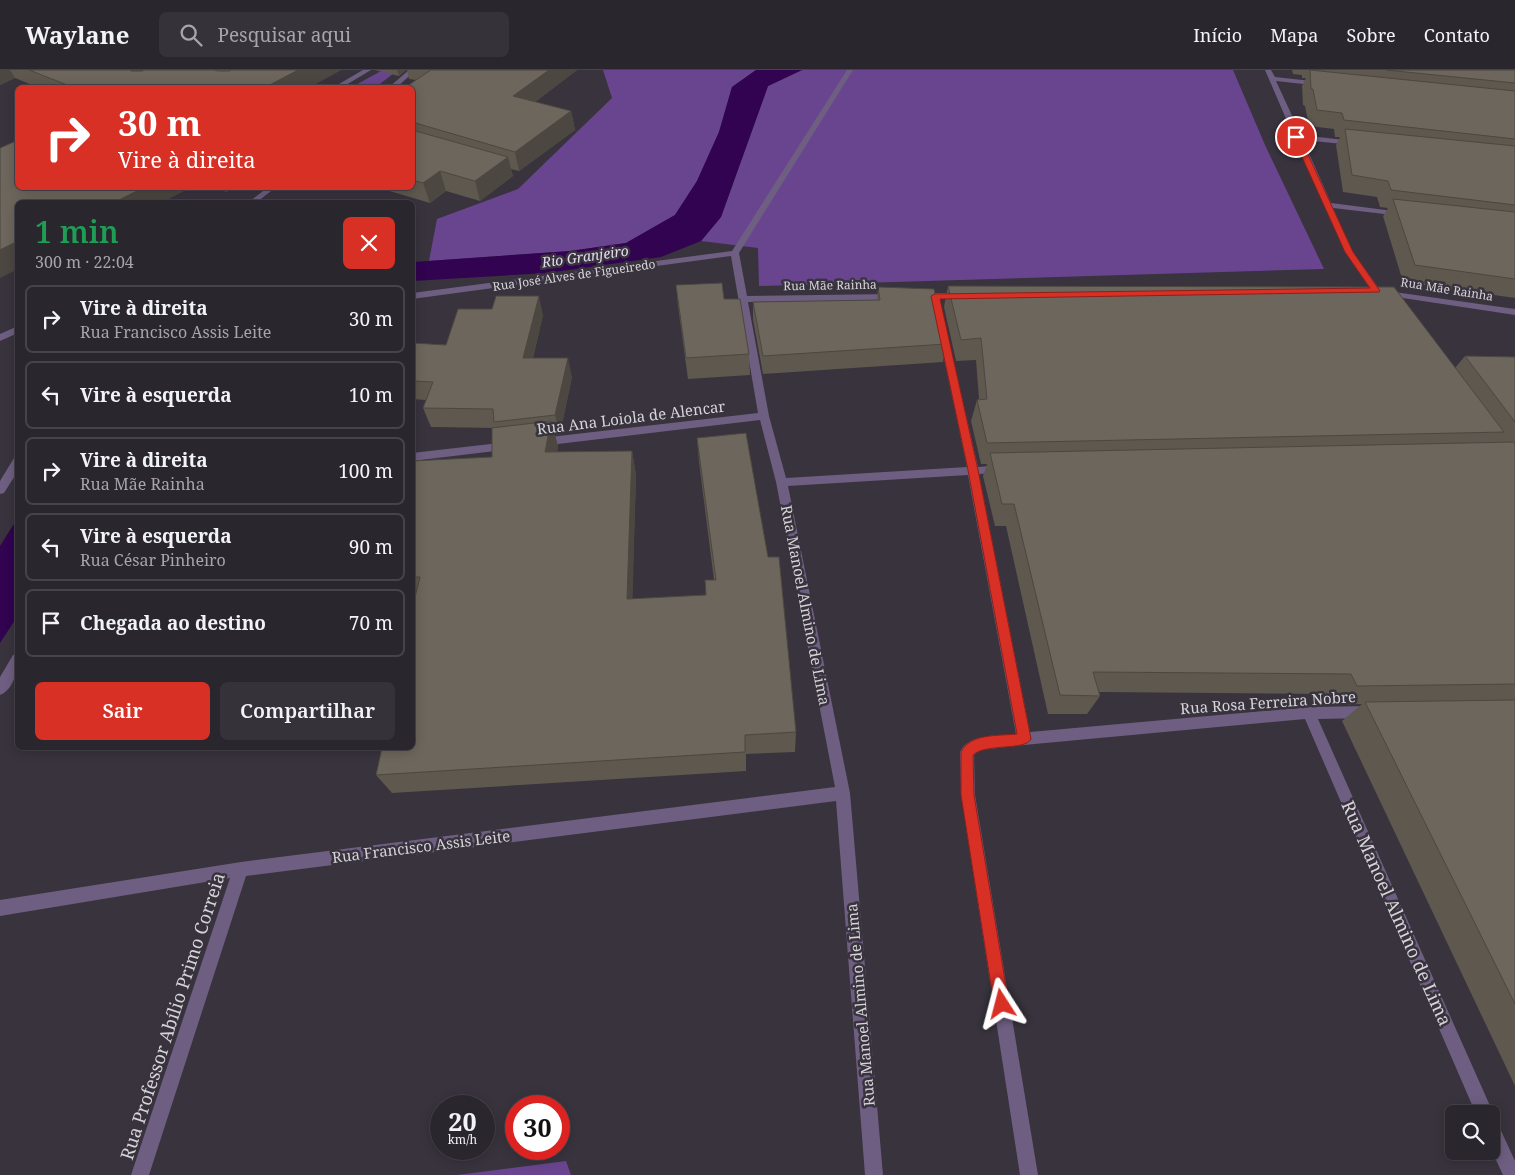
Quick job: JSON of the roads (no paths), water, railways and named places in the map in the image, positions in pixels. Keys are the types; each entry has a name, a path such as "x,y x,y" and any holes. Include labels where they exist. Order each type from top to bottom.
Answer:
{"street":[{"path":"341,85 368,70"},
{"path":"395,85 413,70"},
{"path":"735,253 850,70"},
{"path":"1270,74 1330,85"},
{"path":"1270,74 1296,137 1329,205 1349,252 1372,291 1387,307"},
{"path":"1296,137 1363,144"},
{"path":"256,200 268,190"},
{"path":"1329,205 1407,214"},
{"name":"Rua José Alves de Figueiredo","path":"415,296 735,253"},
{"name":"Rua Manoel Almino de Lima","path":"735,253 745,300 764,416 782,482 843,793 874,1175"},
{"name":"Rua Mãe Rainha","path":"1372,291 1515,312"},
{"name":"Rua Mãe Rainha","path":"745,300 937,306 975,295"},
{"path":"937,306 973,470 1024,739 976,744 967,752 968,795 1029,1175"},
{"path":"0,338 15,330"},
{"name":"Rua Ana Loiola de Alencar","path":"415,457 764,416"},
{"path":"0,490 15,466"},
{"path":"782,482 1012,469"},
{"path":"0,689 15,664"},
{"name":"Rua Rosa Ferreira Nobre","path":"1024,739 1309,713 1388,712"},
{"name":"Rua Manoel Almino de Lima","path":"1309,713 1481,1105"},
{"name":"Rua Francisco Assis Leite","path":"0,908 241,869 843,793"},
{"name":"Rua Professor Abílio Primo Correia","path":"140,1175 241,869"},
{"path":"1500,1148 1512,1175"}],"water":[{"name":"Rio Granjeiro","path":"756,70 802,70 768,86 721,217 701,241 661,257 547,273 415,281 415,262 570,251 626,243 675,215 697,181 719,132 732,87"},
{"path":"15,522 15,620 0,643 0,546"}]}
